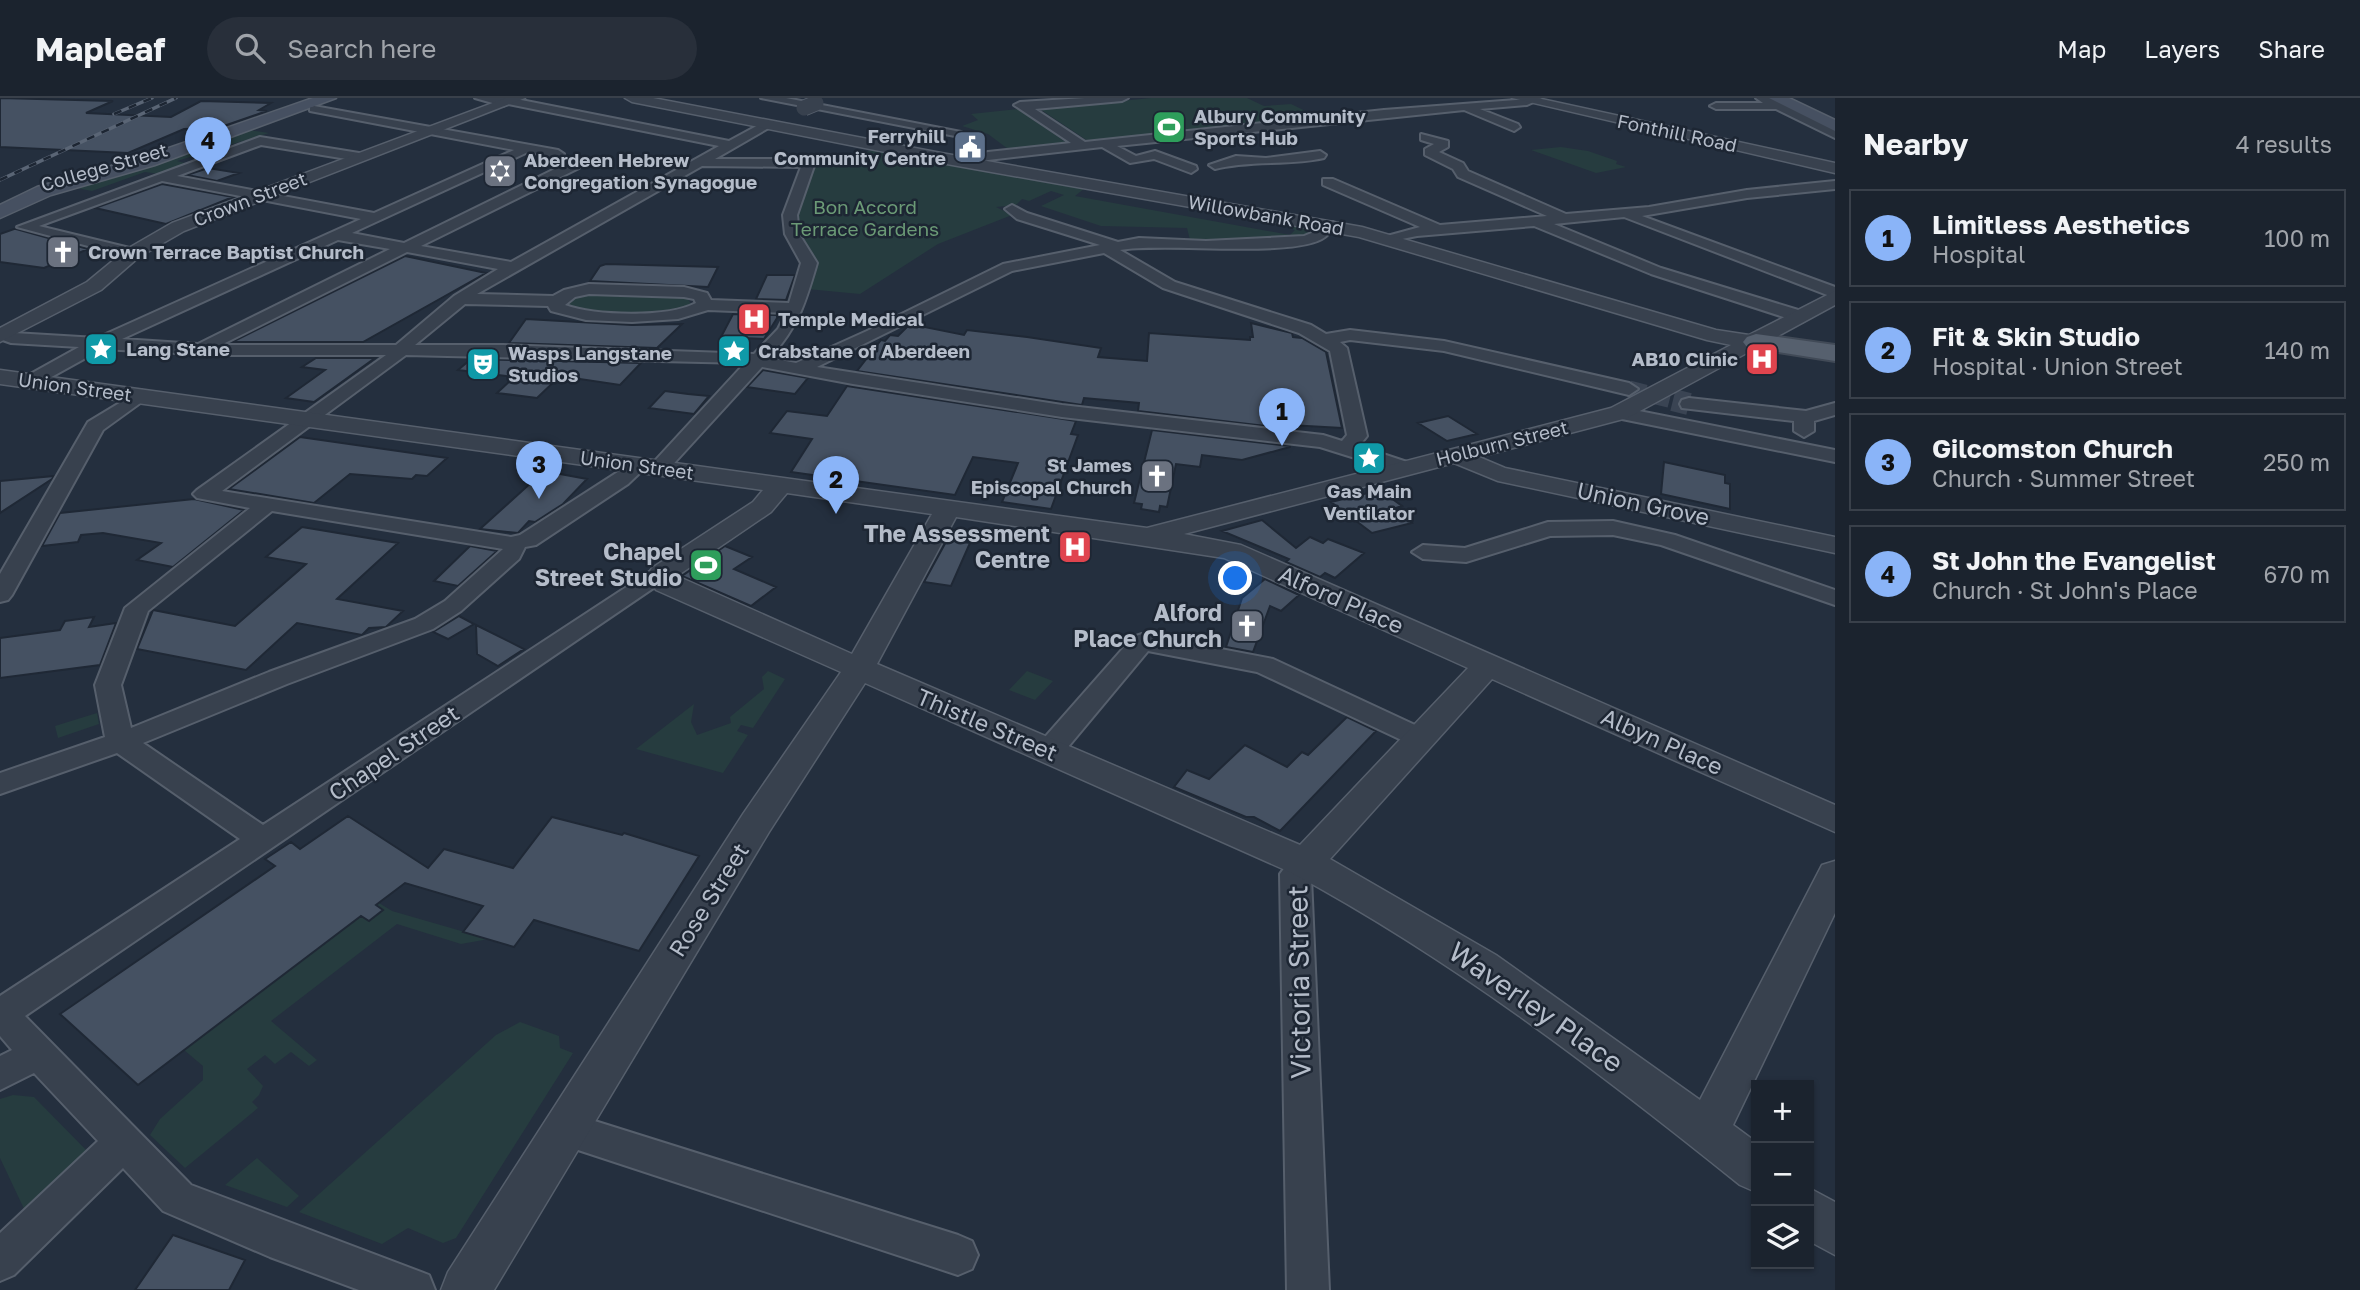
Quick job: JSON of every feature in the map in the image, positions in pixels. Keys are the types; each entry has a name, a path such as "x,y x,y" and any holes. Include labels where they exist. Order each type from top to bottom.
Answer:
{"main road":[{"path":"1781,101 1835,121"},
{"path":"1781,101 1835,126"},
{"name":"College Street","path":"19,192 149,161 318,102"},
{"name":"College Street","path":"19,192 115,166 318,102"},
{"path":"0,212 19,192"},
{"path":"1756,342 1835,353"}],"street":[{"path":"481,98 510,101 731,145"},
{"name":"Willowbank Road","path":"632,98 964,162 1328,225 1392,239 1714,336 1756,342"},
{"path":"767,98 955,132"},
{"path":"1010,98 1083,146"},
{"path":"1024,107 1122,98"},
{"path":"1762,98 1781,101 1835,134"},
{"path":"964,162 988,156 1529,99"},
{"name":"Fonthill Road","path":"1529,99 1835,168"},
{"name":"Crown Street","path":"1,334 94,286 133,253 178,227 510,101"},
{"path":"1716,106 1781,101"},
{"path":"318,102 427,131 558,154"},
{"path":"698,163 809,163 792,202 789,220 793,236 810,261 794,315 785,331 648,467 621,480 528,540 511,544 204,494 401,349 460,299 512,267 698,163 731,145 768,124 816,103"},
{"path":"1360,103 1384,113"},
{"path":"1466,107 1514,127"},
{"path":"1185,135 1213,155 1236,160 1266,162 1320,155"},
{"path":"1425,137 1444,145 1429,152 1458,166 1464,174 1565,218"},
{"path":"133,253 24,227 260,142 359,157"},
{"path":"1103,144 1130,159 1150,166"},
{"path":"31,380 98,344 525,149"},
{"path":"1101,160 1154,155 1191,169"},
{"path":"199,349 574,165"},
{"path":"161,177 375,217"},
{"path":"1328,182 1437,230"},
{"path":"1392,239 1437,230 1625,214 1747,194 1835,185"},
{"path":"1012,209 1022,216 1112,247 1174,287 1282,320 1327,339 1338,348 1357,436 1347,448"},
{"path":"1625,214 1835,295"},
{"path":"1536,221 1625,260 1802,317"},
{"path":"801,367 891,327 996,271 1139,242 1206,245 1301,241 1319,235 1328,225"},
{"path":"336,235 512,267"},
{"path":"460,299 556,301 570,293 599,290 684,292 701,296 705,305"},
{"name":"Holburn Street","path":"1149,536 1199,520 1619,413 1802,317 1835,295"},
{"path":"556,301 557,308 570,313 668,317 690,314 705,305 794,308"},
{"path":"1,334 11,338 199,349 401,349 706,355 759,359 1050,410 1290,436 1347,448 1391,470"},
{"path":"1327,339 1350,335 1444,346 1629,389"},
{"name":"Union Street","path":"0,377 1149,536"},
{"path":"0,595 95,426 141,396"},
{"path":"1689,404 1807,417 1835,409"},
{"path":"1619,413 1835,456"},
{"path":"1807,417 1803,424 1807,450"},
{"name":"Union Grove","path":"1455,454 1498,474 1835,545"},
{"name":"Chapel Street","path":"1,1013 657,584 762,507 781,485"},
{"path":"263,840 120,741 108,685 136,608 268,504"},
{"name":"Rose Street","path":"466,1290 768,805 858,670 948,508"},
{"path":"1199,520 1210,536 1231,551"},
{"path":"1423,552 1466,555 1548,530 1613,528 1667,540 1835,598"},
{"name":"Alford Place","path":"1149,536 1231,551 1488,665"},
{"path":"0,784 120,741 424,624 453,606 511,554 515,548 511,544"},
{"name":"Thistle Street","path":"657,584 1305,863"},
{"path":"1048,752 1142,642 1264,665 1420,738"},
{"name":"Victoria Street","path":"1307,1290 1295,874 1488,665"},
{"name":"Albyn Place","path":"1488,665 1835,818"},
{"name":"Waverley Place","path":"1305,863 1360,890 1486,967 1751,1166"},
{"path":"1707,1131 1834,879"},
{"path":"1,1013 177,1198 270,1237 414,1290"},
{"path":"0,1074 39,1053"},
{"path":"566,1129 958,1255"},
{"path":"0,1261 123,1142"},
{"path":"1814,1215 1835,1232"}],"green space":[{"path":"1151,98 1247,98 1264,106 1291,104 1318,117 1088,141 1040,109"},
{"path":"1018,109 1067,143 1008,149 988,134 962,126 978,120 971,114"},
{"path":"248,130 269,133 177,161 189,164 160,174 145,172 92,191 67,186"},
{"path":"1561,147 1588,151 1626,167 1596,173 1531,150"},
{"name":"Bon Accord Terrace Gardens","path":"876,148 1085,188 1075,196 1290,235 1295,230 1290,228 1293,225 1310,229 1307,234 1298,238 1190,240 1187,228 1101,226 1041,206 1064,195 1051,191 1029,201 1022,199 1016,205 996,207 1012,215 938,244 860,294 807,289 816,266 812,252 799,230 797,212 815,160 849,160"},
{"path":"590,294 678,297 688,299 691,304 650,313 611,313 568,305 574,297"},
{"path":"768,671 785,679 753,728 741,725 737,731 748,735 723,773 636,749 694,704 691,722 697,735 731,723 730,717 764,689 762,677"},
{"path":"1027,671 1053,681 1035,700 1009,690"},
{"path":"97,713 99,724 58,738 55,726"},
{"path":"379,903 392,911 489,939 461,944 397,924 271,1021 317,1060 309,1066 291,1052 275,1064 265,1055 247,1069 263,1086 252,1102 258,1108 185,1168 150,1135 160,1119 203,1080 203,1066 184,1050 361,916 369,921 383,911 376,905"},
{"path":"520,1022 559,1036 560,1048 573,1053 456,1238 443,1243 408,1228 382,1244 299,1212 496,1035"},
{"path":"13,1095 34,1097 89,1153 26,1213 0,1158 0,1099"},
{"path":"257,1158 299,1196 287,1207 225,1185"}],"building":[{"path":"0,98 113,101 86,113 171,117 201,101 271,103 259,110 267,111 218,128 184,129 128,153 0,147"},
{"path":"208,168 239,173 217,181 187,175"},
{"path":"162,184 233,197 166,224 95,208"},
{"path":"14,229 88,249 44,268 0,262 0,234"},
{"path":"405,256 486,273 363,342 232,342"},
{"path":"600,266 718,267 708,287 590,281"},
{"path":"767,275 795,275 786,300 756,299"},
{"path":"733,314 779,315 764,339 721,337"},
{"path":"526,319 632,325 682,324 657,348 509,343"},
{"path":"1251,323 1292,333 1293,337 1302,338 1326,352 1342,428 1290,425 1290,429 1138,411 1139,403 1084,398 1082,405 857,371 881,340 885,341 890,335 898,336 910,324 964,335 967,330 1101,348 1098,357 1147,361 1149,333 1250,340 1250,337 1253,337"},
{"path":"316,358 375,358 314,402 286,398 325,370 302,367"},
{"path":"471,359 641,363 620,385 560,376 537,398 497,393 514,377 458,370"},
{"path":"763,370 808,378 795,394 747,387"},
{"path":"847,386 1076,421 1071,434 1078,435 1051,509 1002,502 1018,463 973,457 955,495 791,472 812,439 770,433 787,411 827,416"},
{"path":"665,391 709,396 694,414 649,408"},
{"path":"1448,416 1477,434 1447,441 1418,423"},
{"path":"1152,430 1290,447 1242,460 1202,455 1200,467 1176,464 1167,507 1160,506 1159,512 1141,509 1142,504 1134,503"},
{"path":"300,437 447,458 427,476 416,475 412,479 350,474 314,503 229,489"},
{"path":"1664,462 1725,475 1725,483 1730,484 1730,509 1661,494"},
{"path":"544,471 587,479 563,504 535,522 529,521 518,533 480,529"},
{"path":"54,476 52,479 0,513 0,481"},
{"path":"1380,490 1402,506 1396,508 1412,523 1372,533 1331,502"},
{"path":"194,499 244,510 173,567 137,560 161,543 103,533 81,535 78,542 42,546 60,513"},
{"path":"1262,520 1296,548 1310,537 1323,543 1328,539 1364,553 1335,578 1325,573 1320,577 1286,562 1289,559 1222,531"},
{"path":"302,527 398,543 337,599 403,611 386,627 369,628 362,635 297,623 246,670 137,649 153,610 235,626 306,564 266,557"},
{"path":"947,540 970,543 951,586 924,582"},
{"path":"470,546 497,551 458,586 434,581"},
{"path":"725,546 752,557 734,569 776,587 751,606 682,576"},
{"name":"Alford Place Church","path":"1265,579 1299,595 1281,611 1270,606 1253,652 1226,647 1242,598"},
{"path":"459,616 474,624 448,639 433,632"},
{"path":"94,617 89,627 116,623 100,665 0,678 0,638 60,630 65,621"},
{"path":"476,625 524,649 498,666 477,654"},
{"path":"1347,717 1376,731 1280,831 1254,817 1246,817 1174,787 1187,770 1209,779 1245,745 1287,767 1302,752 1308,755"},
{"path":"348,816 428,868 444,849 513,868 552,817 622,835 624,833 699,856 639,951 534,920 514,947 463,932 483,906 405,883 376,905 383,910 369,921 361,916 138,1085 60,1014 275,866 265,859 291,842 300,849"},
{"path":"173,1235 245,1260 229,1290 135,1290"}],"tunnel":[{"path":"1629,389 1680,402"},
{"path":"1673,400 1689,404"}],"railway":[{"path":"114,114 152,98"},
{"path":"0,180 176,98"}],"place":[{"name":"Albury Community Sports Hub","path":"1169,127"},
{"name":"Ferryhill Community Centre","path":"970,147"},
{"name":"Aberdeen Hebrew Congregation Synagogue","path":"500,171"},
{"name":"St John the Evangelist","path":"208,175"},
{"name":"Crown Terrace Baptist Church","path":"63,252"},
{"name":"Temple Medical","path":"754,319"},
{"name":"Lang Stane","path":"101,349"},
{"name":"Crabstane of Aberdeen","path":"734,351"},
{"name":"AB10 Clinic","path":"1762,359"},
{"name":"Wasps Langstane Studios","path":"483,364"},
{"name":"Limitless Aesthetics","path":"1282,446"},
{"name":"Gas Main Ventilator","path":"1369,458"},
{"name":"St James Episcopal Church","path":"1157,476"},
{"name":"Gilcomston Church","path":"539,499"},
{"name":"Fit & Skin Studio","path":"836,514"},
{"name":"The Assessment Centre","path":"1075,547"},
{"name":"Chapel Street Studio","path":"706,565"},
{"name":"Alford Place Church","path":"1247,626"}]}
